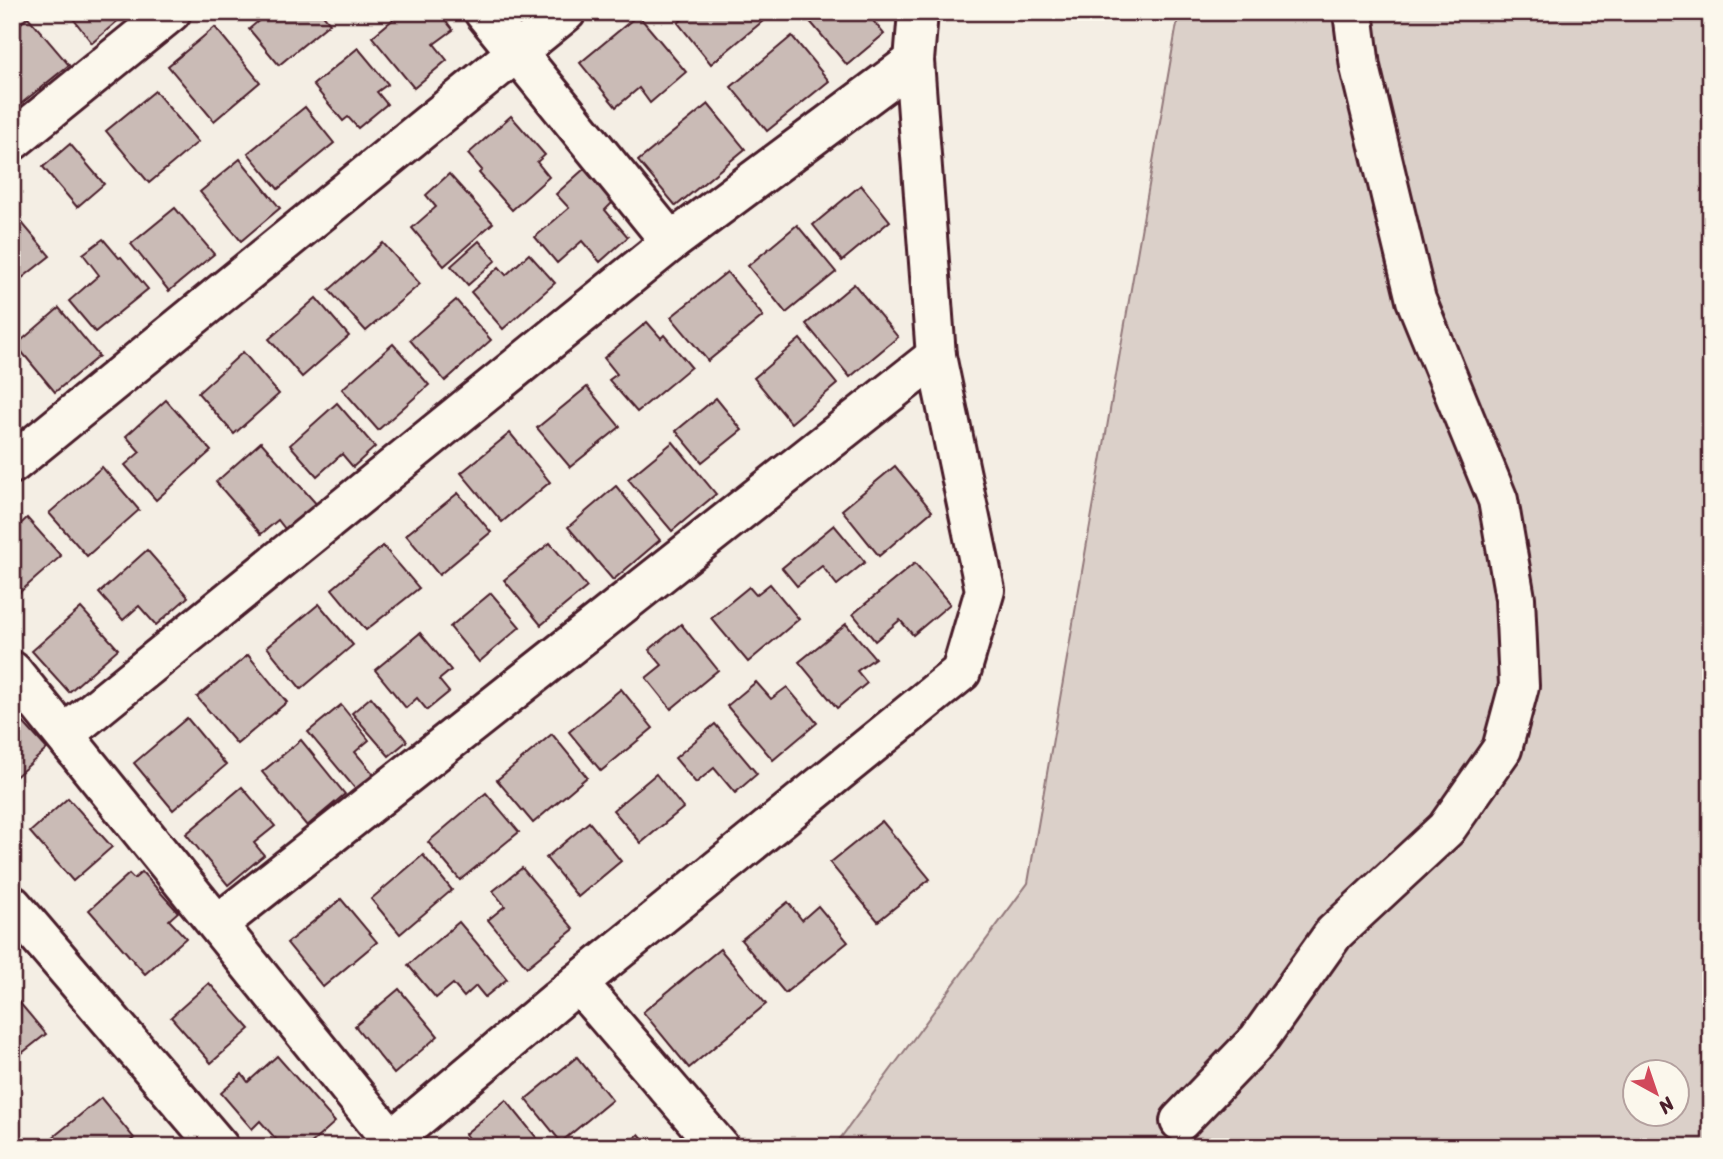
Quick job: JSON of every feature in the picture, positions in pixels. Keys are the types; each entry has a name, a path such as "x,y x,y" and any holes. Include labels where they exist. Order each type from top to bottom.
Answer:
{"street":[{"path":"12,141 171,12"},
{"path":"484,12 671,242"},
{"path":"12,464 566,12"},
{"path":"12,671 218,925 391,1145 578,983 961,672 985,590 936,356 914,61 918,12"},
{"path":"1180,1121 1258,1040 1334,933 1446,829 1502,749 1520,686 1515,598 1498,500 1416,300 1360,67 1353,12"},
{"path":"65,734 671,242 914,61"},
{"path":"218,925 936,356"},
{"path":"12,905 219,1147"},
{"path":"578,983 719,1147"}],"shaded area":[{"path":"1179,12 1711,12 1711,1147 834,1147 1028,883"}],"building":[{"path":"68,12 116,12 121,18 92,43"},
{"path":"269,12 321,12 330,23 279,65 249,29"},
{"path":"402,12 439,12 453,30 434,44 447,60 414,88 372,37"},
{"path":"691,12 767,12 769,16 711,64 678,23"},
{"path":"816,12 866,12 884,34 847,65 808,19"},
{"path":"638,15 686,72 650,103 639,88 616,107 580,63"},
{"path":"28,17 69,65 17,107 12,102 12,31"},
{"path":"215,27 260,82 214,121 168,66"},
{"path":"792,36 829,81 767,131 731,87"},
{"path":"358,48 388,84 377,92 387,104 358,128 348,117 343,121 313,85"},
{"path":"155,91 198,142 149,183 106,131"},
{"path":"708,104 745,149 676,206 638,161"},
{"path":"305,107 334,143 278,189 248,153"},
{"path":"511,116 545,155 537,162 549,177 512,210 479,173 482,170 468,154"},
{"path":"70,144 104,184 77,207 43,167"},
{"path":"240,159 280,208 241,241 200,192"},
{"path":"584,169 613,202 605,210 628,237 600,262 582,241 557,263 535,237 569,208 556,194"},
{"path":"449,174 493,223 444,266 412,228 436,207 426,195"},
{"path":"861,185 890,221 842,261 813,225"},
{"path":"175,208 214,254 169,291 131,244"},
{"path":"12,211 50,256 12,286"},
{"path":"797,225 836,272 786,313 748,266"},
{"path":"103,239 148,289 95,332 69,301 99,275 83,254"},
{"path":"479,241 496,260 468,285 451,266"},
{"path":"383,243 420,284 366,331 329,290"},
{"path":"529,254 555,283 503,329 471,292 499,267 506,275"},
{"path":"727,272 763,316 708,361 671,317"},
{"path":"854,284 898,337 850,377 806,324"},
{"path":"316,298 349,336 302,377 269,339"},
{"path":"456,300 491,340 445,381 410,340"},
{"path":"59,308 99,356 55,392 16,345"},
{"path":"647,322 661,338 664,335 691,367 637,412 609,380 617,374 604,358"},
{"path":"800,339 837,384 791,423 754,378"},
{"path":"393,344 429,385 378,430 342,389"},
{"path":"243,352 279,394 234,434 198,393"},
{"path":"587,387 620,427 570,467 537,428"},
{"path":"716,398 742,430 702,462 676,431"},
{"path":"166,400 211,451 156,500 125,465 140,452 126,436"},
{"path":"337,403 375,447 353,467 342,454 317,476 290,445"},
{"path":"510,433 550,482 502,522 461,473"},
{"path":"261,442 319,507 289,534 278,520 261,534 216,482"},
{"path":"673,442 716,494 672,531 628,479"},
{"path":"895,466 932,511 879,556 842,510"},
{"path":"102,467 139,510 87,556 49,513"},
{"path":"616,486 660,540 613,580 568,527"},
{"path":"458,493 491,532 439,575 406,535"},
{"path":"27,518 61,556 12,599 12,532"},
{"path":"834,525 865,562 837,585 822,566 797,586 782,568"},
{"path":"550,543 587,587 541,625 504,580"},
{"path":"383,546 419,588 366,630 332,589"},
{"path":"147,550 188,597 156,625 139,606 123,620 99,593"},
{"path":"915,563 950,604 913,635 900,620 875,641 853,614"},
{"path":"770,584 799,619 748,662 711,618 749,587 756,595"},
{"path":"491,593 520,627 479,662 450,627"},
{"path":"319,604 353,645 301,689 267,647"},
{"path":"81,608 118,649 69,692 32,651"},
{"path":"681,624 718,670 671,709 646,678 662,665 649,650"},
{"path":"846,624 875,658 857,671 867,683 837,708 799,662"},
{"path":"420,633 451,670 439,680 449,692 427,710 417,698 406,708 375,670"},
{"path":"248,655 287,702 237,744 197,697"},
{"path":"756,682 771,699 787,687 817,723 773,760 727,706"},
{"path":"621,689 653,728 601,771 569,732"},
{"path":"371,697 407,741 389,756 352,713"},
{"path":"341,705 369,740 355,752 376,777 358,792 308,732"},
{"path":"12,710 47,749 12,780"},
{"path":"187,718 226,765 173,810 134,763"},
{"path":"715,724 757,774 735,793 714,768 696,783 675,758"},
{"path":"552,734 587,777 533,823 497,780"},
{"path":"301,740 345,794 307,826 262,772"},
{"path":"656,774 683,808 641,843 613,810"},
{"path":"242,787 275,826 254,843 264,855 228,885 186,834"},
{"path":"486,793 519,832 460,880 428,842"},
{"path":"68,798 112,847 73,881 30,832"},
{"path":"882,821 930,879 878,921 830,863"},
{"path":"589,822 621,861 578,897 546,858"},
{"path":"423,855 452,890 400,934 371,899"},
{"path":"522,868 574,929 527,967 488,920 505,906 493,891"},
{"path":"142,872 178,912 169,920 186,938 145,974 89,910 129,874 134,879"},
{"path":"341,899 377,942 323,987 287,943"},
{"path":"788,902 802,920 818,906 848,942 785,993 741,940"},
{"path":"459,922 507,979 485,997 476,986 464,997 453,984 436,998 408,965"},
{"path":"720,949 766,1004 689,1068 643,1012"},
{"path":"209,983 250,1029 211,1063 171,1017"},
{"path":"399,989 438,1036 394,1074 355,1026"},
{"path":"19,1002 46,1034 12,1061 12,1008"},
{"path":"277,1056 335,1122 307,1147 283,1147 260,1121 252,1129 221,1093 242,1074 248,1082"},
{"path":"577,1057 612,1100 561,1142 526,1099"},
{"path":"101,1098 134,1138 123,1147 50,1147 46,1143"},
{"path":"506,1100 544,1147 465,1147 471,1142 465,1134"},
{"path":"639,1134 650,1147 624,1147"}]}
